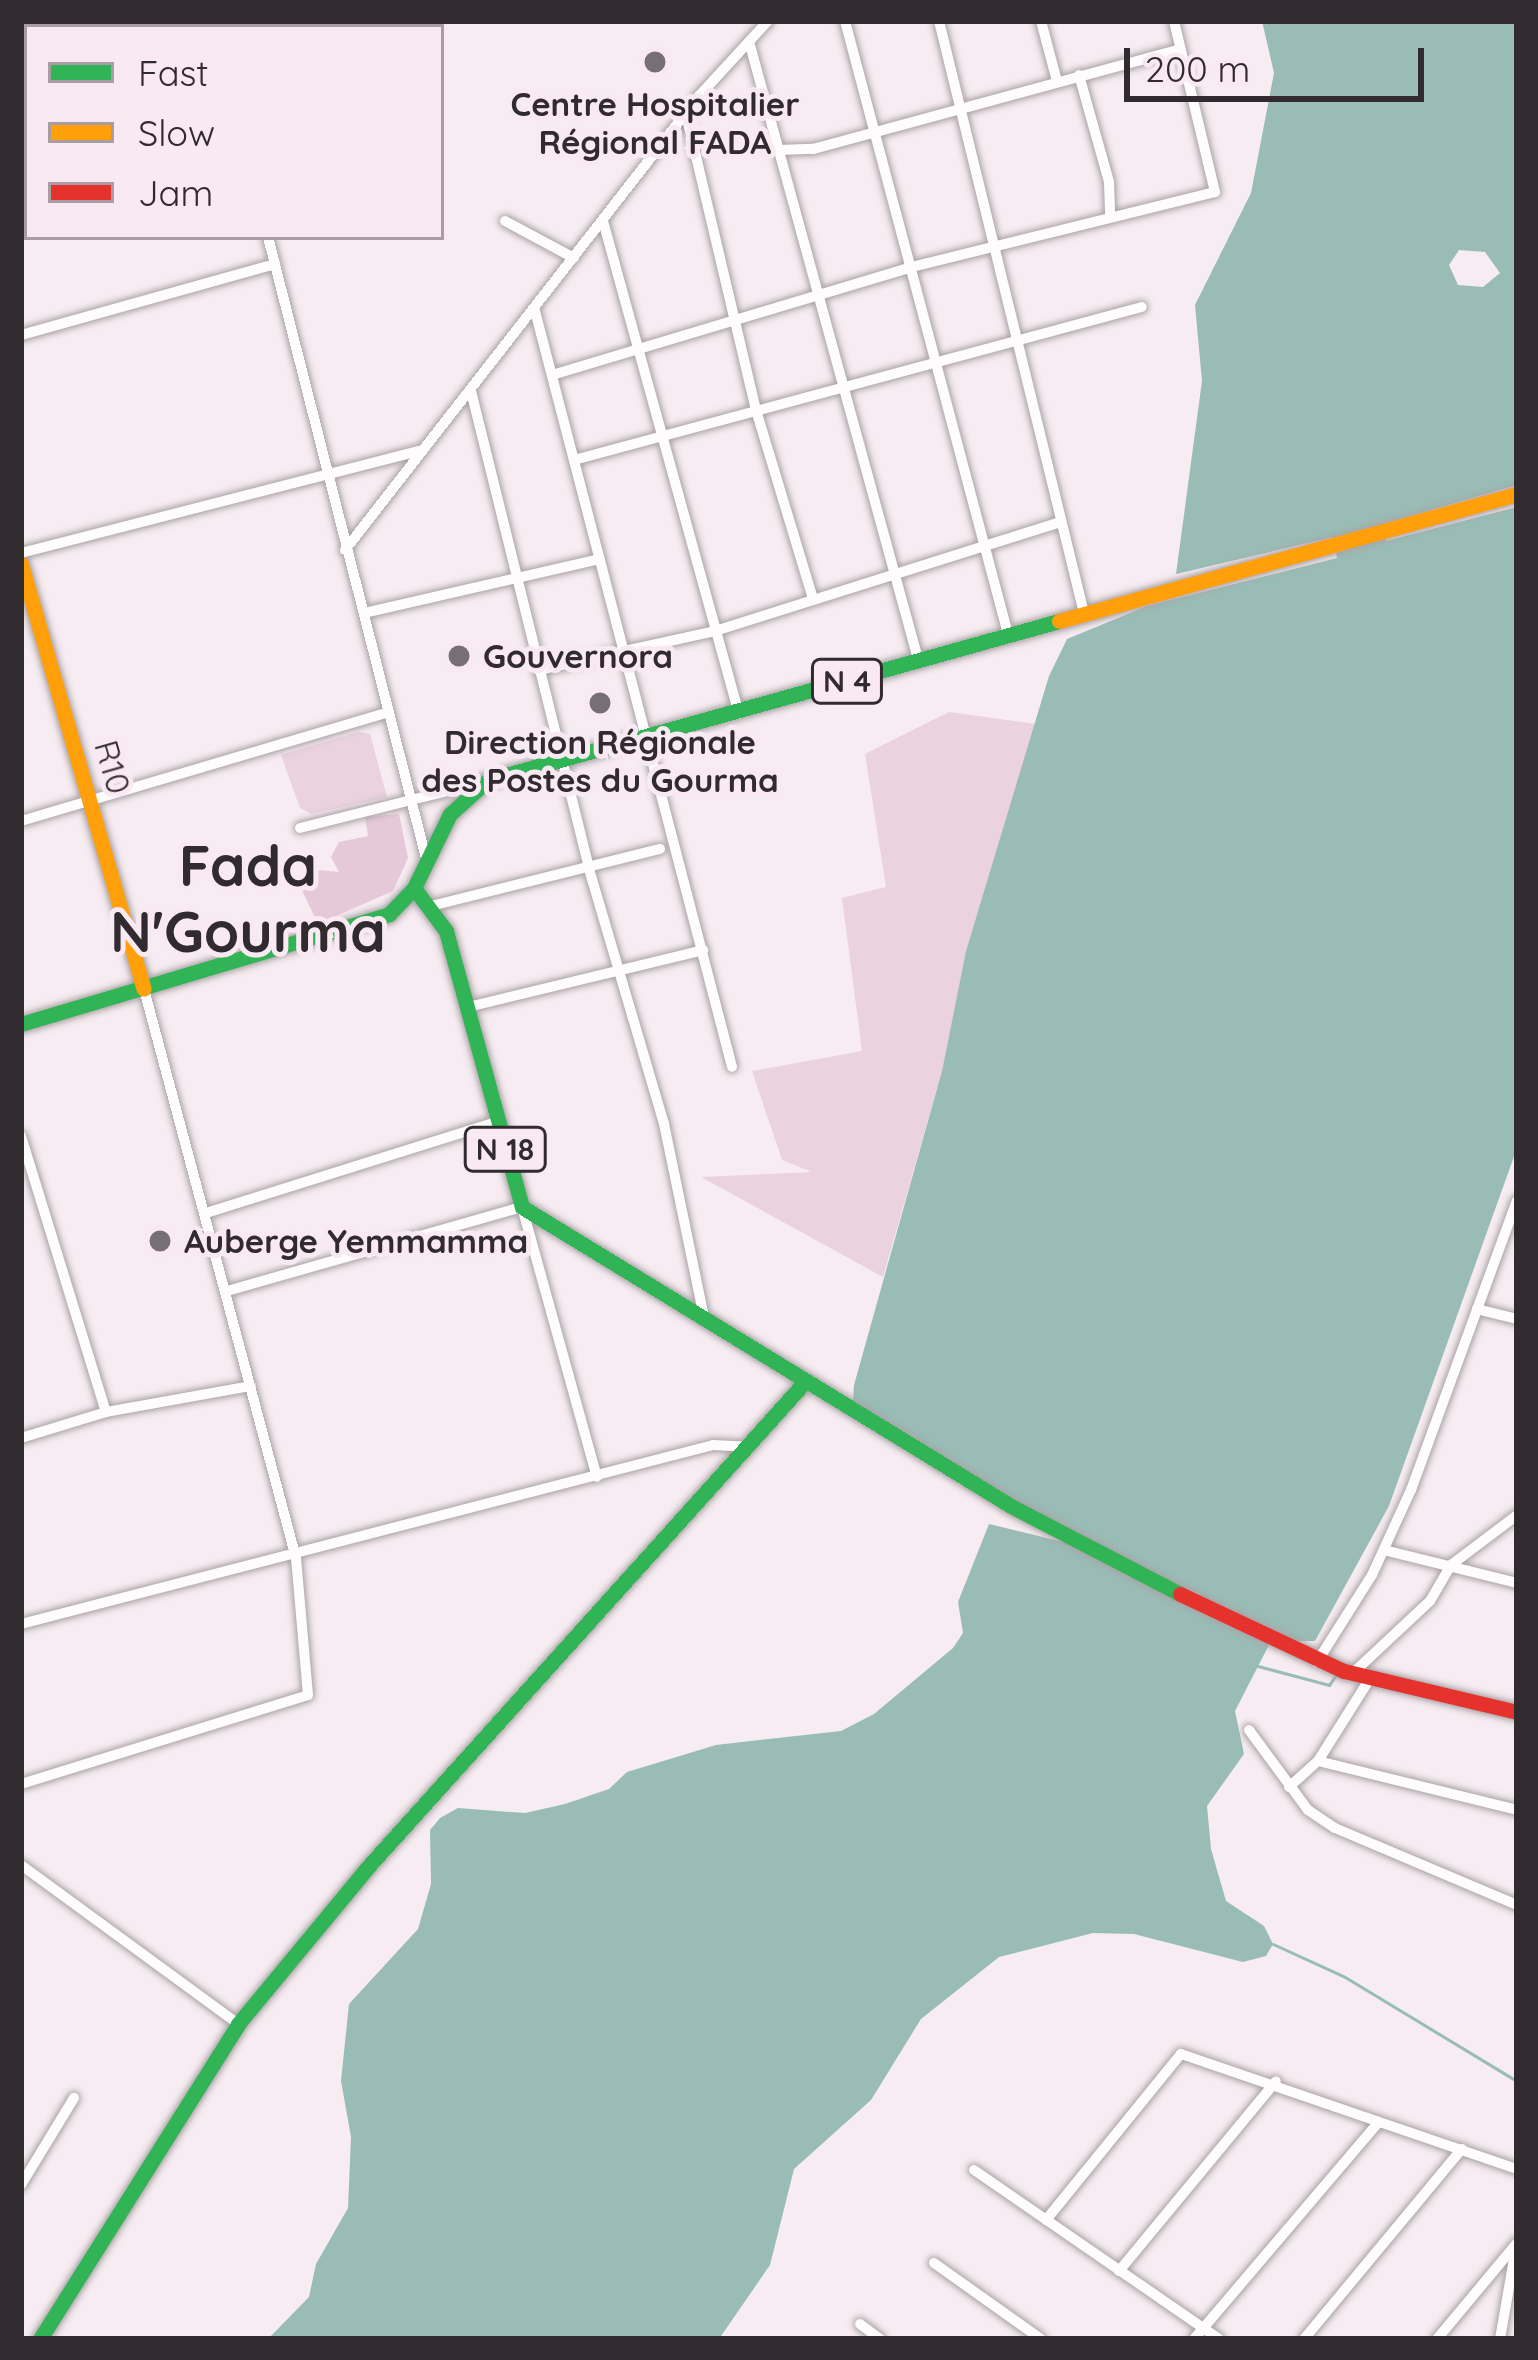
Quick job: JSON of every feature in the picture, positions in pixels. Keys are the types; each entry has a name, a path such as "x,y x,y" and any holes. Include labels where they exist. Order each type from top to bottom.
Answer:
{"main road":[{"name":"N 4","path":"488,780 646,742 918,659 1335,548 1517,494"},
{"name":"R10","path":"21,564 144,989"},
{"path":"21,1024 376,920 414,888 450,814 488,780"},
{"name":"N 18","path":"414,888 431,905 468,1007 522,1208 802,1384 1089,1548 1343,1670 1517,1712"},
{"path":"40,2339 238,2024 366,1869 802,1384"}],"street":[{"path":"345,550 686,114 768,21"},
{"path":"845,21 1008,634"},
{"path":"939,21 990,246 1084,614"},
{"path":"1041,21 1057,81"},
{"path":"552,375 908,268 1215,192 1174,21"},
{"path":"750,45 918,659"},
{"path":"778,149 814,149 1180,49"},
{"path":"1079,75 1109,182 1110,218"},
{"path":"686,114 756,410 813,599"},
{"path":"505,221 574,258"},
{"path":"603,221 657,436 739,714"},
{"path":"269,240 426,858"},
{"path":"21,335 275,264"},
{"path":"574,460 756,410 848,391 1142,308"},
{"path":"535,310 732,1067"},
{"path":"471,391 589,869 664,1124 706,1326"},
{"path":"21,553 420,450"},
{"path":"538,670 715,631 1060,522"},
{"path":"364,614 517,575 600,560"},
{"path":"21,820 389,712"},
{"path":"300,828 488,780"},
{"path":"431,905 660,849"},
{"path":"468,1007 616,967 703,950"},
{"path":"21,1784 308,1695 296,1558 144,989"},
{"path":"206,1213 497,1122"},
{"path":"21,1136 106,1412"},
{"path":"1289,1787 1318,1761 1384,1550 1517,1201"},
{"path":"227,1291 522,1208 597,1478"},
{"path":"1477,1309 1517,1319"},
{"path":"21,1438 106,1412 251,1386"},
{"path":"21,1624 296,1558 713,1445 748,1447"},
{"path":"1343,1670 1430,1601 1451,1565 1517,1515"},
{"path":"1384,1550 1517,1582"},
{"path":"1250,1730 1289,1787 1335,1828 1517,1905"},
{"path":"1318,1761 1517,1810"},
{"path":"21,1865 238,2024"},
{"path":"1046,2220 1181,2054 1276,2081 1517,2168"},
{"path":"1119,2271 1276,2081"},
{"path":"21,2185 74,2098"},
{"path":"1194,2339 1379,2122"},
{"path":"1304,2339 1462,2149"},
{"path":"974,2170 1219,2339"},
{"path":"1437,2339 1517,2244"},
{"path":"1500,2339 1517,2244"},
{"path":"934,2263 1040,2339"},
{"path":"860,2324 880,2339"}],"shaded area":[{"path":"1262,21 1517,21 1517,485 1382,524 1386,541 1517,507 1517,1148 1389,1506 1315,1641 1271,1641 1235,1711 1244,1754 1207,1806 1211,1849 1226,1901 1264,1926 1273,1944 1266,1956 1243,1962 1134,1934 1093,1933 999,1957 921,2019 871,2100 794,2169 770,2265 719,2339 268,2339 309,2297 316,2264 348,2208 351,2137 341,2081 349,2004 418,1929 431,1884 430,1830 440,1818 458,1808 525,1813 609,1789 627,1772 716,1745 841,1731 874,1714 953,1648 963,1633 958,1602 989,1524 1084,1547 853,1401 854,1385 942,1071 966,951 1049,676 1067,639 1147,606 1337,558 1333,537 1176,574 1202,381 1195,305 1251,193 1274,73","holes":["1459,250 1485,252 1500,273 1483,287 1458,285 1449,265"]},
{"path":"949,712 1036,724 966,951 942,1071 883,1277 701,1177 812,1172 782,1160 752,1071 862,1051 842,898 886,887 865,754"},
{"path":"358,732 370,734 387,797 311,814 300,808 281,755"},
{"path":"399,814 408,858 393,891 318,924 299,884 317,870 339,872 331,857 339,842 368,836 365,817"}],"waterway":[{"path":"1254,1665 1329,1685 1336,1675"},
{"path":"1273,1944 1345,1977 1517,2081"}],"traffic: fast":[{"path":"21,1024 389,914 414,888 450,814 488,780 1059,621"},
{"path":"414,888 446,931 522,1207 1011,1506 1180,1594"},
{"path":"40,2339 238,2024 366,1869 803,1384"}],"traffic: slow":[{"path":"1059,621 1517,494"},
{"path":"21,564 144,989"}],"traffic: jam":[{"path":"1180,1594 1344,1671 1517,1712"}],"place":[{"name":"Centre Hospitalier Régional FADA","path":"655,62"},
{"name":"Gouvernora","path":"459,656"},
{"name":"Direction Régionale des Postes du Gourma","path":"600,703"},
{"name":"Auberge Yemmamma","path":"160,1241"}],"district":[{"name":"Fada N'Gourma","path":"248,898"}]}
